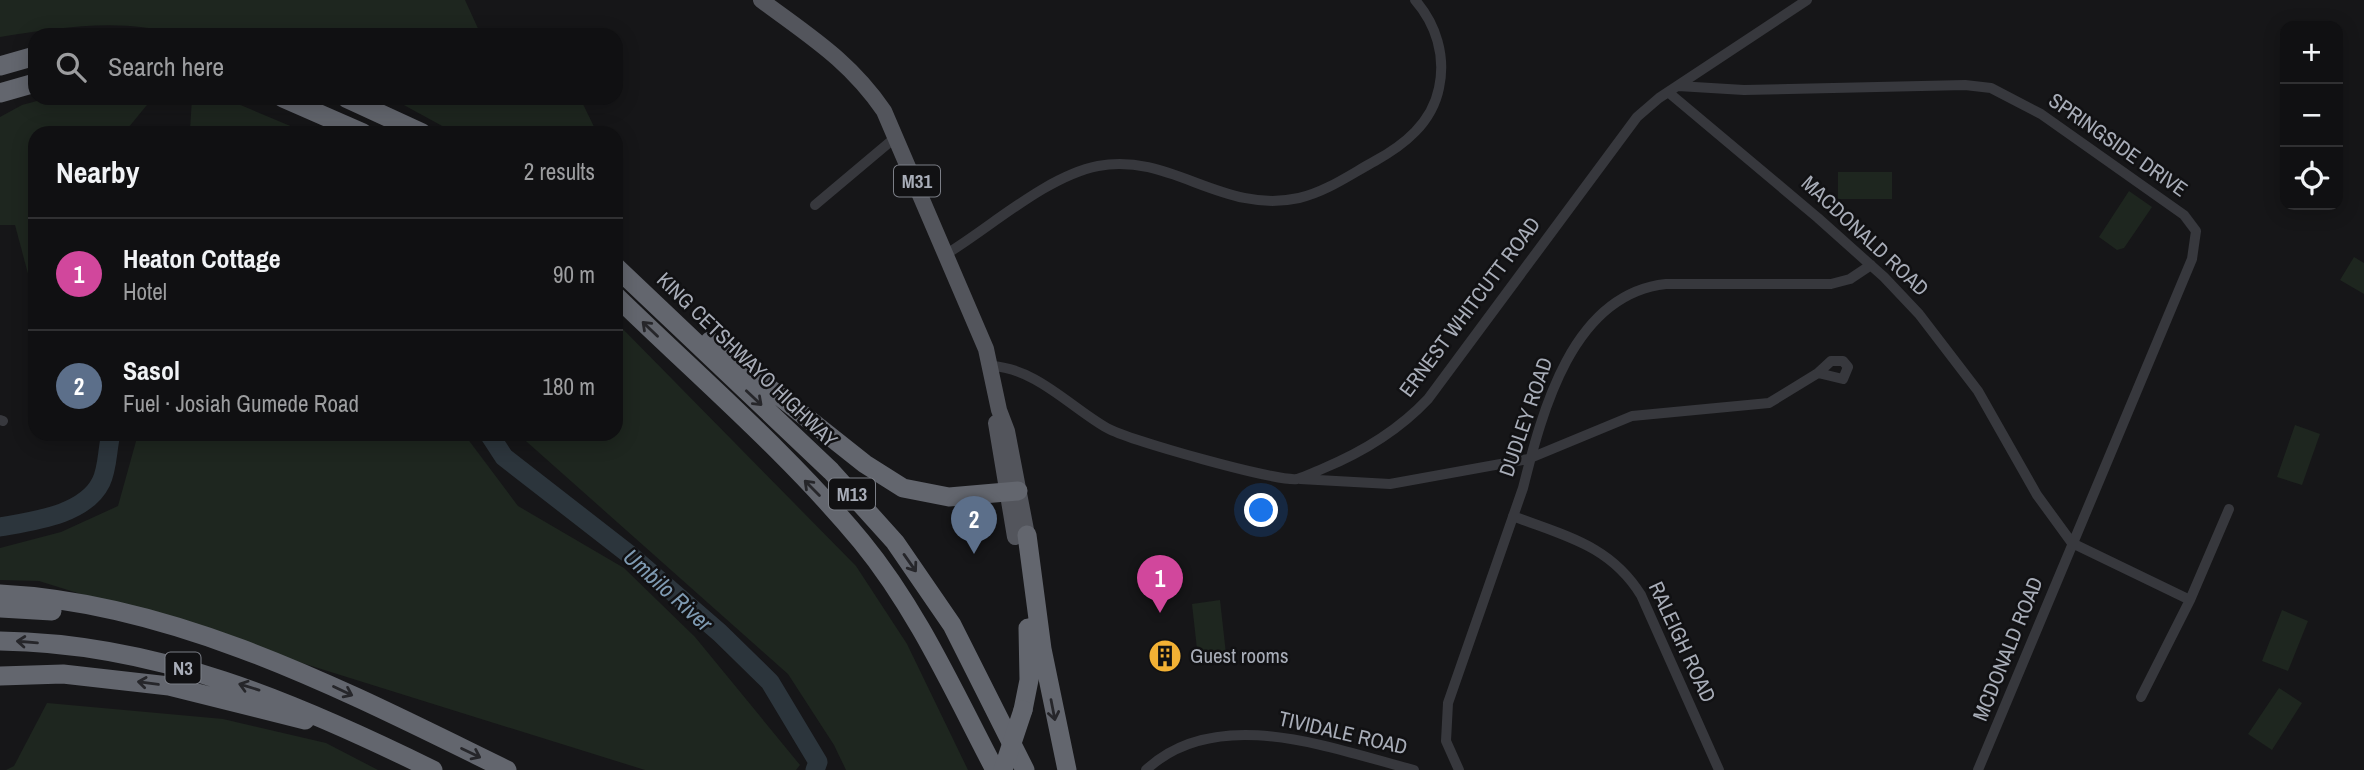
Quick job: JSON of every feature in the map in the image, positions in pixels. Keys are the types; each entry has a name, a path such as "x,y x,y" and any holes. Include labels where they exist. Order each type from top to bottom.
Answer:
{"highway":[{"path":"0,66 28,58"},
{"path":"0,93 28,85"},
{"path":"299,105 347,126"},
{"path":"361,105 407,126"},
{"name":"KING CETSHWAYO HIGHWAY","path":"623,274 831,471 895,542 952,625 1025,770"},
{"name":"M13","path":"623,303 826,501 888,578 932,650 995,770"},
{"path":"657,306 702,335 882,477 926,495 963,497 1013,491"},
{"path":"1003,770 1023,710 1030,658 1021,536"},
{"path":"1021,536 1067,770"},
{"path":"0,594 96,606 188,633"},
{"name":"N3","path":"0,608 65,612 188,633 309,675 507,770"},
{"name":"N3","path":"0,640 79,647 179,667 265,692 358,732 428,767"},
{"path":"932,650 946,688 984,770"},
{"path":"0,676 62,674 169,686 358,732"}],"main road":[{"name":"M31","path":"761,0 831,51 863,80 897,136 948,253 991,366 999,410 997,431 1013,491 1021,536"}],"street":[{"path":"948,253 1056,182 1098,166 1147,166 1227,196 1253,201 1287,200 1326,188 1395,149 1415,133 1430,112 1438,93 1442,58 1433,27 1415,0"},
{"name":"ERNEST WHITCUTT ROAD","path":"1297,479 1363,451 1415,412 1637,117 1673,89 1807,0"},
{"name":"SPRINGSIDE DRIVE","path":"1673,89 1986,86 2006,93 2041,114 2190,220 2196,238 2192,259 2071,543"},
{"name":"MACDONALD ROAD","path":"1673,89 1871,265 1919,314 1965,372 2037,495 2071,543"},
{"path":"815,205 897,136"},
{"name":"DUDLEY ROAD","path":"1458,770 1446,741 1446,711 1513,516 1528,459 1569,353 1584,333 1633,292 1666,284 1832,284 1850,279 1871,265"},
{"path":"991,366 1020,372 1107,428 1134,440 1297,479 1390,484 1528,459 1632,416 1769,403 1818,373"},
{"path":"2141,697 2190,600 2229,509"},
{"name":"RALEIGH ROAD","path":"1513,516 1602,552 1626,572 1641,595 1719,770"},
{"path":"2071,543 2190,600"},
{"name":"MCDONALD ROAD","path":"1978,770 2071,543"},
{"name":"TIVIDALE ROAD","path":"1146,770 1161,756 1186,744 1269,735 1289,737 1415,770"}],"shaded area":[{"path":"0,0 465,0 478,28 146,28 112,25 28,28 28,33 0,37"},
{"path":"22,105 147,105 130,126 28,126 28,274 15,225 0,225 0,117"},
{"path":"192,105 241,105 290,126 190,126"},
{"path":"404,105 583,105 594,126 442,126"},
{"path":"1838,172 1892,172 1892,199 1838,199"},
{"path":"2129,191 2152,207 2124,248 2117,250 2099,237"},
{"path":"2354,257 2364,263 2364,294 2340,280"},
{"path":"623,329 856,566 907,644 968,770 846,770 834,745 788,674 526,441 623,441"},
{"path":"2295,425 2320,434 2302,485 2277,477"},
{"path":"136,441 469,441 518,506 624,568 695,637 800,765 796,770 645,770 39,581 0,580 0,548 61,532 118,506"},
{"path":"1220,600 1226,654 1198,658 1192,604"},
{"path":"2282,610 2308,621 2288,671 2262,661"},
{"path":"2279,688 2302,703 2272,750 2248,734"},
{"path":"47,703 223,719 326,743 378,770 6,770 14,766"}],"waterway":[{"name":"Umbilo River","path":"0,527 57,515 83,502 101,482 110,441"},
{"name":"Umbilo River","path":"494,441 504,457 630,555 720,633 770,682 818,762 815,770"}],"place":[{"name":"Sasol","path":"974,554"},
{"name":"Heaton Cottage","path":"1160,613"},
{"name":"Guest rooms","path":"1165,656"}]}
